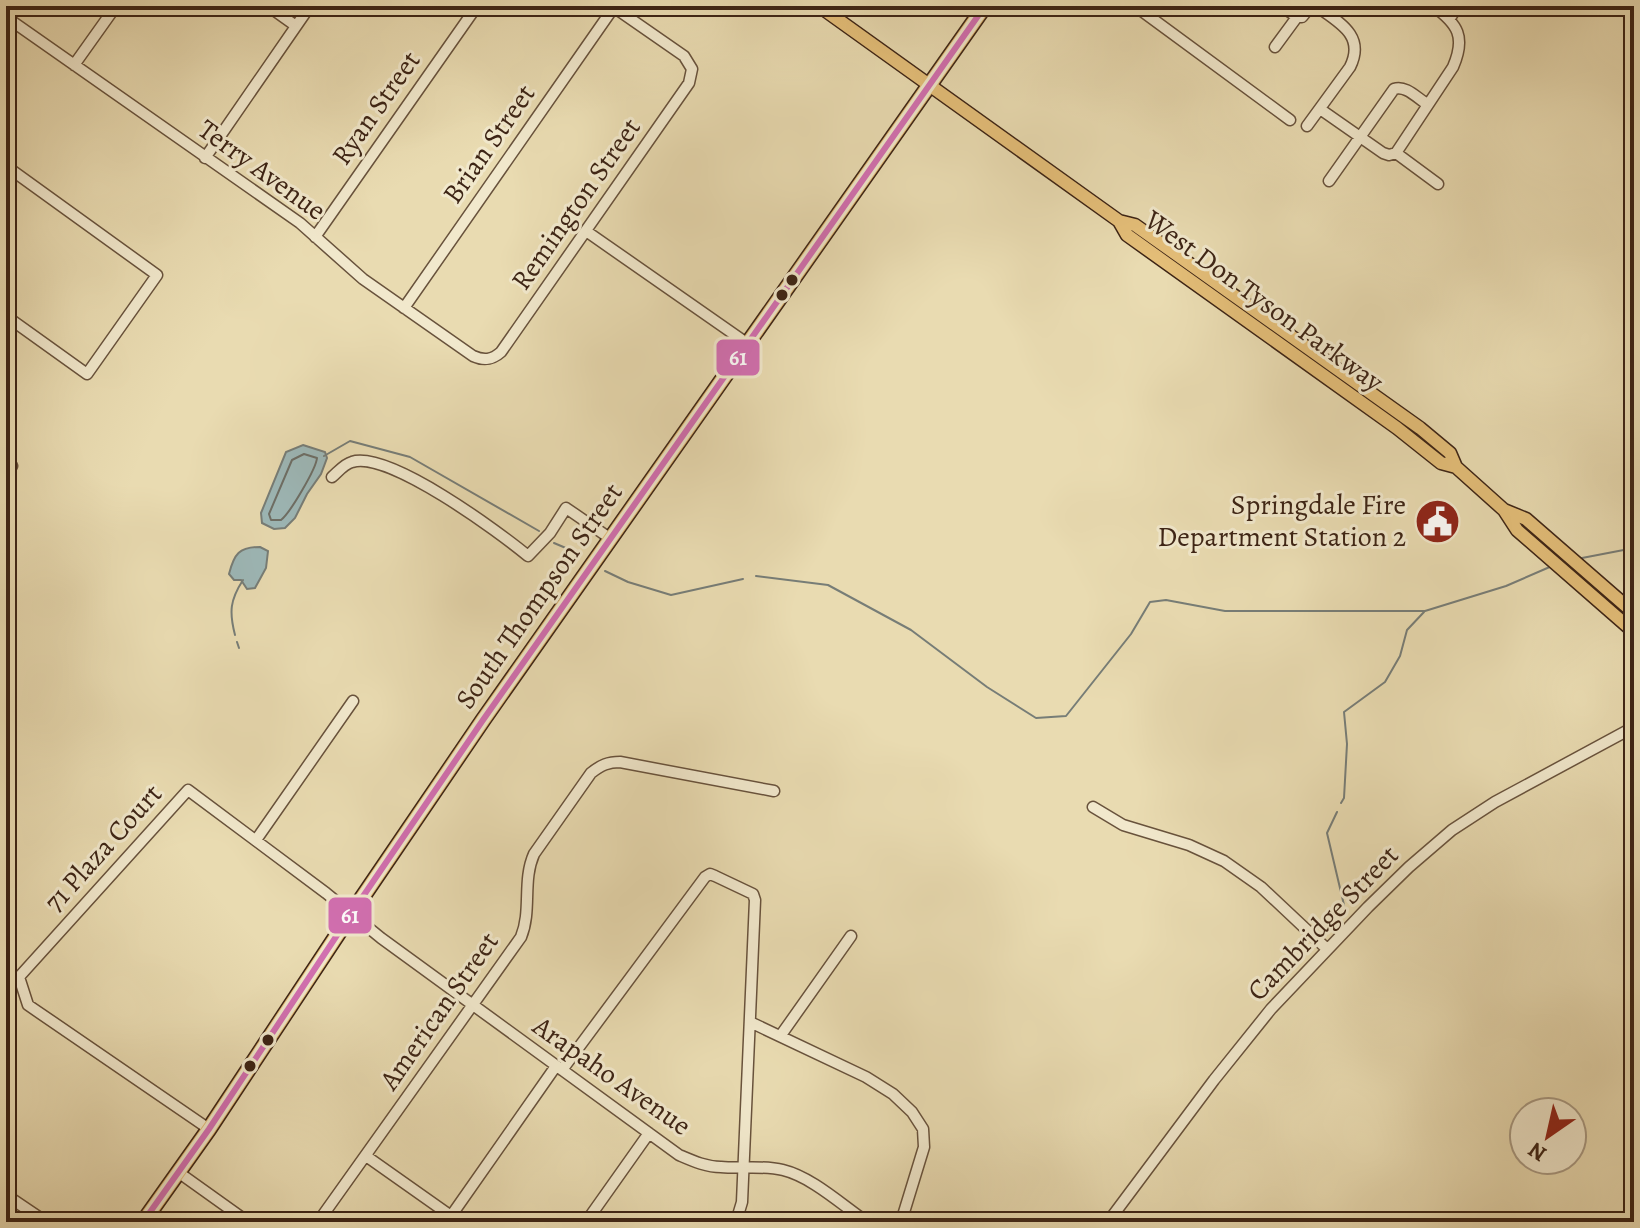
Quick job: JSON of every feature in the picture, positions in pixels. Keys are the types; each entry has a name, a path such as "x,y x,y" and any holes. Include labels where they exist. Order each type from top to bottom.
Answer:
{"highway":[{"name":"South Thompson Street","path":"143,1222 209,1129 483,720 985,6"}],"main road":[{"name":"West Don Tyson Parkway","path":"819,6 1119,221 1127,235 1397,428 1441,463 1456,467 1504,510 1526,519 1634,613"},
{"path":"1504,510 1517,530 1630,629"}],"street":[{"path":"74,65 116,6"},
{"path":"268,6 296,26"},
{"path":"205,158 310,6"},
{"name":"Ryan Street","path":"315,237 477,6"},
{"name":"Remington Street","path":"489,359 501,352 689,83 692,69 684,56 613,6"},
{"name":"Brian Street","path":"404,308 613,6"},
{"path":"1135,6 1290,120"},
{"path":"1281,6 1297,17 1302,17 1313,6 1345,27 1356,48 1350,67 1307,126"},
{"path":"1320,109 1383,153 1396,153 1458,55 1457,31 1450,18 1433,6"},
{"path":"1450,18 1458,6"},
{"name":"Terry Avenue","path":"6,17 300,223 363,279 473,356 489,359"},
{"path":"1275,47 1297,17"},
{"path":"1329,181 1398,87 1427,104"},
{"path":"1396,153 1438,184"},
{"path":"6,166 157,275 87,374 6,316"},
{"path":"586,231 748,344"},
{"path":"332,477 352,461 386,467 432,488 528,556 550,533 566,508 611,539"},
{"path":"256,840 353,701"},
{"name":"Cambridge Street","path":"1108,1222 1271,1009 1409,867 1452,830 1495,802 1634,727"},
{"name":"American Street","path":"318,1222 521,937 526,924 529,865 591,773 608,762 620,762 774,791"},
{"name":"71 Plaza Court","path":"209,1129 28,1005 19,977 188,790 351,914"},
{"path":"1093,807 1123,825 1189,845 1224,861 1261,887 1327,949"},
{"path":"366,1156 451,1216 559,1068 710,874 753,894 755,900 742,1202 736,1222"},
{"name":"Arapaho Avenue","path":"351,914 471,1006 679,1155 718,1167 767,1167 786,1171 804,1178 867,1222"},
{"path":"781,1035 851,936"},
{"path":"750,1022 866,1077 893,1094 912,1112 923,1129 924,1147 901,1222"},
{"path":"586,1222 649,1133"},
{"path":"178,1172 248,1222"},
{"path":"6,1195 46,1222"}],"water":[{"path":"303,445 325,452 327,458 295,518 285,528 274,529 262,523 261,513 286,452"},
{"path":"260,547 268,551 266,568 255,588 247,589 241,580 234,580 229,574 231,567 242,550"}],"waterway":[{"path":"324,456 350,441 410,457 539,531"},
{"path":"554,543 580,554"},
{"path":"1582,558 1634,548"},
{"path":"756,576 828,585 911,630 987,687 1036,718 1066,716 1131,634 1150,602 1166,600 1225,611 1425,611 1506,586 1552,566"},
{"path":"605,571 628,582 671,595 743,579"},
{"path":"235,635 232,606 243,580"},
{"path":"1341,803 1344,798 1347,744 1344,712 1385,682 1400,656 1407,630 1424,612"},
{"path":"237,642 239,648"},
{"path":"1322,932 1344,905 1327,833 1337,812"},
{"path":"1270,988 1310,945"}],"transit line":[{"name":"61","path":"143,1222 209,1129 483,720 985,6"}],"place":[{"name":"Springdale Fire Department Station 2","path":"1437,521"}]}
